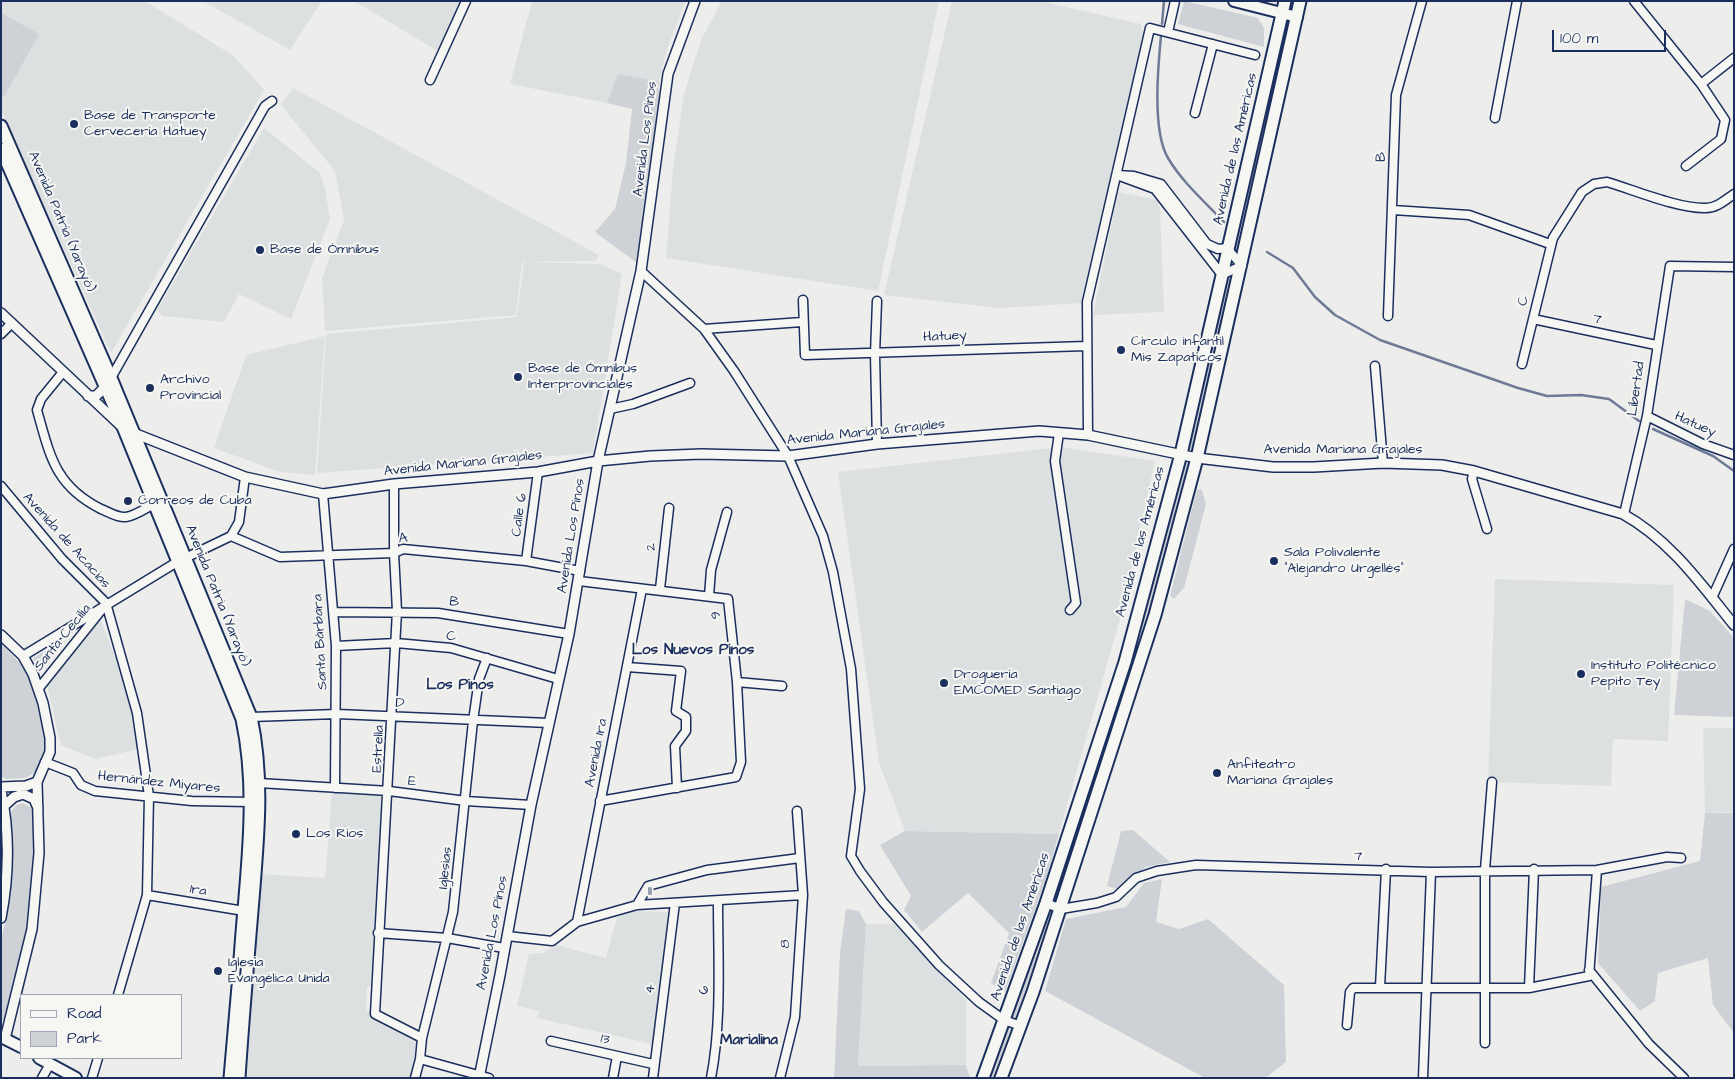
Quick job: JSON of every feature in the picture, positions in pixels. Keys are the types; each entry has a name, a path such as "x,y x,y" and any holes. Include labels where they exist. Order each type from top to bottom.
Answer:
{"main road":[{"path":"1234,1 1297,17"},
{"name":"Avenida de las Américas","path":"983,1078 1046,903 1124,662 1180,454 1285,1"},
{"path":"1002,1078 1061,908 1140,668 1197,458 1242,266 1300,1"},
{"name":"Avenida Patria (Yarayó)","path":"1,126 108,382 123,427 154,504 182,560 251,716 258,748 259,783 244,911 230,1078"},
{"name":"Avenida Patria (Yarayó)","path":"1,149 108,382 134,433 242,719 248,751 251,862 239,1078"},
{"path":"3,1038 20,1047"},
{"path":"41,1059 76,1078"}],"street":[{"path":"430,80 466,1"},
{"name":"Avenida Los Pinos","path":"479,1077 531,806 569,634 598,461 641,271 668,74 695,1"},
{"path":"1168,32 1175,1"},
{"name":"B","path":"1388,316 1396,96 1422,1"},
{"path":"1495,118 1517,1"},
{"path":"1634,1 1701,84 1725,120 1721,139 1686,166"},
{"path":"1088,435 1087,302 1150,28 1255,55"},
{"path":"1195,113 1213,44"},
{"path":"1701,84 1734,58"},
{"path":"88,396 96,396 108,382 265,106 272,101"},
{"path":"1117,175 1134,176 1161,184 1207,244 1218,249 1228,250 1242,266 1223,274 1218,271 1155,189 1117,175"},
{"name":"C","path":"1522,364 1550,244 1582,192 1594,184 1607,182 1682,205 1706,208 1718,206 1734,194"},
{"path":"1393,210 1468,215 1550,244"},
{"name":"Libertad","path":"1624,514 1647,416 1656,345 1670,266 1734,267"},
{"path":"641,271 704,329 734,371 788,456 823,536 833,572 851,669 860,789 852,856 883,902 939,965 979,1002 1004,1020 1021,1026"},
{"path":"704,329 802,322 803,300"},
{"path":"876,444 875,354 877,301"},
{"name":"Avenida Mariana Grajales","path":"1,313 123,427 245,477 285,488 323,494 394,484 538,472 598,461 701,454 788,456 876,444 1039,431 1088,435 1197,458 1273,467 1383,463 1442,465 1474,471 1624,514 1642,524 1660,540 1734,625"},
{"name":"7","path":"1533,319 1656,345"},
{"name":"Hatuey","path":"802,322 805,355 875,354 969,348 1086,346"},
{"path":"1,334 12,323"},
{"path":"1375,366 1383,463"},
{"path":"63,372 36,410 52,460 69,488 92,504 118,517 128,517 154,504"},
{"path":"610,409 633,404 690,383"},
{"name":"Hatuey","path":"1647,416 1703,444 1734,455"},
{"path":"1059,433 1055,461 1076,603 1070,610"},
{"path":"1474,471 1472,479 1487,529"},
{"name":"Calle 6","path":"526,561 538,472"},
{"path":"232,536 239,522 245,477"},
{"name":"Estrella","path":"394,484 396,644 389,791 378,933 376,1014 422,1038"},
{"name":"Avenida de Acacias","path":"1,486 62,559 106,604 137,712 149,796 148,895 118,994"},
{"name":"Santa Bárbara","path":"323,494 336,646 335,788"},
{"name":"2","path":"660,590 669,508"},
{"path":"709,596 711,570 728,512"},
{"name":"Santa Cecilia","path":"23,656 106,604 182,560 232,536"},
{"name":"A","path":"232,536 280,557 394,553 403,549 526,561 580,571"},
{"path":"1712,598 1734,549"},
{"name":"9","path":"579,581 728,599 737,682 740,762 736,778 677,788"},
{"name":"Avenida 1ra","path":"577,922 642,588"},
{"name":"Santa Cecilia","path":"39,688 106,604"},
{"name":"B","path":"333,612 397,611 438,613 569,634"},
{"path":"1,635 23,656 39,688 50,738 50,752 37,782 39,853 32,929 3,1038"},
{"name":"C","path":"336,646 396,644 450,648 558,678"},
{"name":"Iglesias","path":"414,1078 453,912 473,721 479,679 487,658"},
{"path":"600,801 677,788 675,746 686,732 686,717 676,711 681,672 627,667"},
{"path":"737,682 782,686"},
{"name":"D","path":"251,716 337,714 473,721 549,722"},
{"name":"Hernández Miyares","path":"45,762 73,773 81,785 95,791 192,801 250,802"},
{"path":"1,786 26,786 37,782"},
{"path":"1485,1043 1485,870 1492,782"},
{"name":"E","path":"259,783 389,791 466,801 531,806"},
{"path":"1,791 8,851 1,918"},
{"path":"4,806 14,797 23,794 34,799 39,810"},
{"name":"8","path":"780,1078 796,1017 803,895 797,811"},
{"name":"7","path":"1046,903 1061,908 1097,903 1116,897 1136,878 1157,871 1186,866 1386,869 1431,872 1534,869 1597,870 1667,857 1681,858"},
{"path":"636,905 648,886 707,870 800,858"},
{"path":"1380,987 1386,869"},
{"path":"1529,988 1534,869"},
{"path":"1347,1025 1350,992 1353,988 1529,988 1584,979 1589,976 1597,870"},
{"path":"1423,1078 1431,872"},
{"name":"1ra","path":"148,895 244,911"},
{"name":"11","path":"507,936 552,941 577,922 636,905 803,895"},
{"name":"6","path":"711,1078 715,1060 718,995 718,901"},
{"name":"4","path":"652,1078 675,904"},
{"path":"378,933 448,938 504,948"},
{"path":"1590,970 1649,1044 1684,1078"},
{"name":"13","path":"551,1041 653,1064"},
{"path":"613,1078 617,1056"},
{"path":"92,1078 98,1059"},
{"path":"420,1059 479,1077 489,1078"},
{"path":"42,1078 50,1064"}],"shaded area":[{"path":"1,1 145,1 234,56 264,90 111,353 1,110"},
{"path":"203,1 322,1 290,50"},
{"path":"354,1 464,1 438,51"},
{"path":"532,1 686,1 668,46 659,81 619,74 607,103 510,84"},
{"path":"722,1 939,1 878,291 666,258 673,169 684,94 701,40"},
{"path":"952,1 1040,1 1141,24 1143,33 1084,303 999,308 884,295"},
{"path":"293,88 599,255 596,261 522,262 516,315 325,331 322,278 344,220 335,171 281,105"},
{"path":"264,128 320,173 325,188 330,219 291,319 239,294 224,322 163,316 157,310"},
{"path":"1118,192 1157,200 1160,208 1164,312 1093,315"},
{"path":"524,262 600,264 622,274 593,453 317,473 326,334 517,317"},
{"path":"325,336 315,475 280,472 214,448 246,355"},
{"path":"1060,447 1155,461 1124,604 1059,834 905,831 879,763 838,472"},
{"name":"Instituto Politécnico Pepito Tey","path":"1495,579 1674,585 1668,741 1613,739 1611,786 1488,782"},
{"path":"99,616 127,687 139,749 95,759 61,745 47,685"},
{"path":"1703,728 1734,728 1734,812 1705,813"},
{"path":"332,792 381,796 371,986 367,987 366,1010 417,1042 410,1078 247,1078 260,874 325,878"},
{"path":"631,911 671,912 652,1044 537,1018 539,1011 517,1006 529,954 542,953 557,945 606,958 617,917"},
{"path":"866,924 894,924 966,1000 966,1065 858,1066"}],"green space":[{"path":"1184,1 1258,18 1264,28 1264,47 1178,24"},
{"path":"1,13 39,34 4,97 1,94"},
{"path":"1286,19 1292,20 1239,257 1233,250"},
{"path":"618,74 659,81 659,99 637,263 595,232 615,209 626,163 632,109 607,103"},
{"path":"1235,273 1193,452 1186,450 1227,276"},
{"path":"1184,459 1191,461 1143,641 1058,904 1051,902"},
{"path":"1197,489 1202,490 1206,504 1184,588 1174,599 1170,596"},
{"path":"1685,599 1710,611 1734,638 1734,717 1674,715"},
{"path":"66,640 40,673 33,658"},
{"path":"1,643 26,670 34,687 47,749 36,772 25,778 6,779 1,776"},
{"path":"23,803 33,809 34,855 31,900 19,968 1,1023 1,940 7,914 12,850 11,812 16,805"},
{"path":"1705,813 1734,813 1734,1033 1713,1005 1708,958 1658,973 1655,1001 1640,1011 1598,963 1601,887 1700,861"},
{"path":"1133,830 1170,862 1146,867 1117,889 1107,886 1121,831"},
{"path":"905,831 1059,834 1047,876 1005,992 991,983 1009,933 968,893 922,932 904,910 911,896 880,845"},
{"path":"1162,879 1156,922 1179,929 1208,919 1284,985 1286,1062 1265,1078 1205,1078 1045,991 1066,919 1126,907 1144,883"},
{"path":"1050,907 1056,910 1018,1021 1010,1019"},
{"path":"846,909 859,911 866,924 858,1066 966,1065 970,1078 834,1078 840,953"},
{"path":"1008,1025 1016,1028 997,1078 988,1078"}],"waterway":[{"path":"1162,24 1164,1"},
{"path":"1161,36 1157,98 1163,146 1168,158 1180,175 1224,222"},
{"path":"1267,252 1293,268 1315,297 1335,315 1380,340 1518,388 1547,396 1581,395 1609,399 1639,421"},
{"path":"1653,429 1713,456 1734,471"}],"place":[{"name":"Base de Transporte Cervecería Hatuey","path":"74,124"},
{"name":"Base de Ómnibus","path":"260,250"},
{"name":"Círculo infantil Mis Zapaticos","path":"1121,350"},
{"name":"Base de Ómnibus Interprovinciales","path":"518,377"},
{"name":"Archivo Provincial","path":"150,388"},
{"name":"Correos de Cuba","path":"128,501"},
{"name":"Sala Polivalente \"Alejandro Urgellés\"","path":"1274,561"},
{"name":"Instituto Politécnico Pepito Tey","path":"1581,674"},
{"name":"Droguería EMCOMED Santiago","path":"944,683"},
{"name":"Anfiteatro Mariana Grajales","path":"1217,773"},
{"name":"Los Ríos","path":"296,834"},
{"name":"Iglesia Evangélica Unida","path":"218,971"}],"district":[{"name":"Los Nuevos Pinos","path":"693,651"},
{"name":"Los Pinos","path":"460,686"},
{"name":"Marialina","path":"749,1041"}]}
